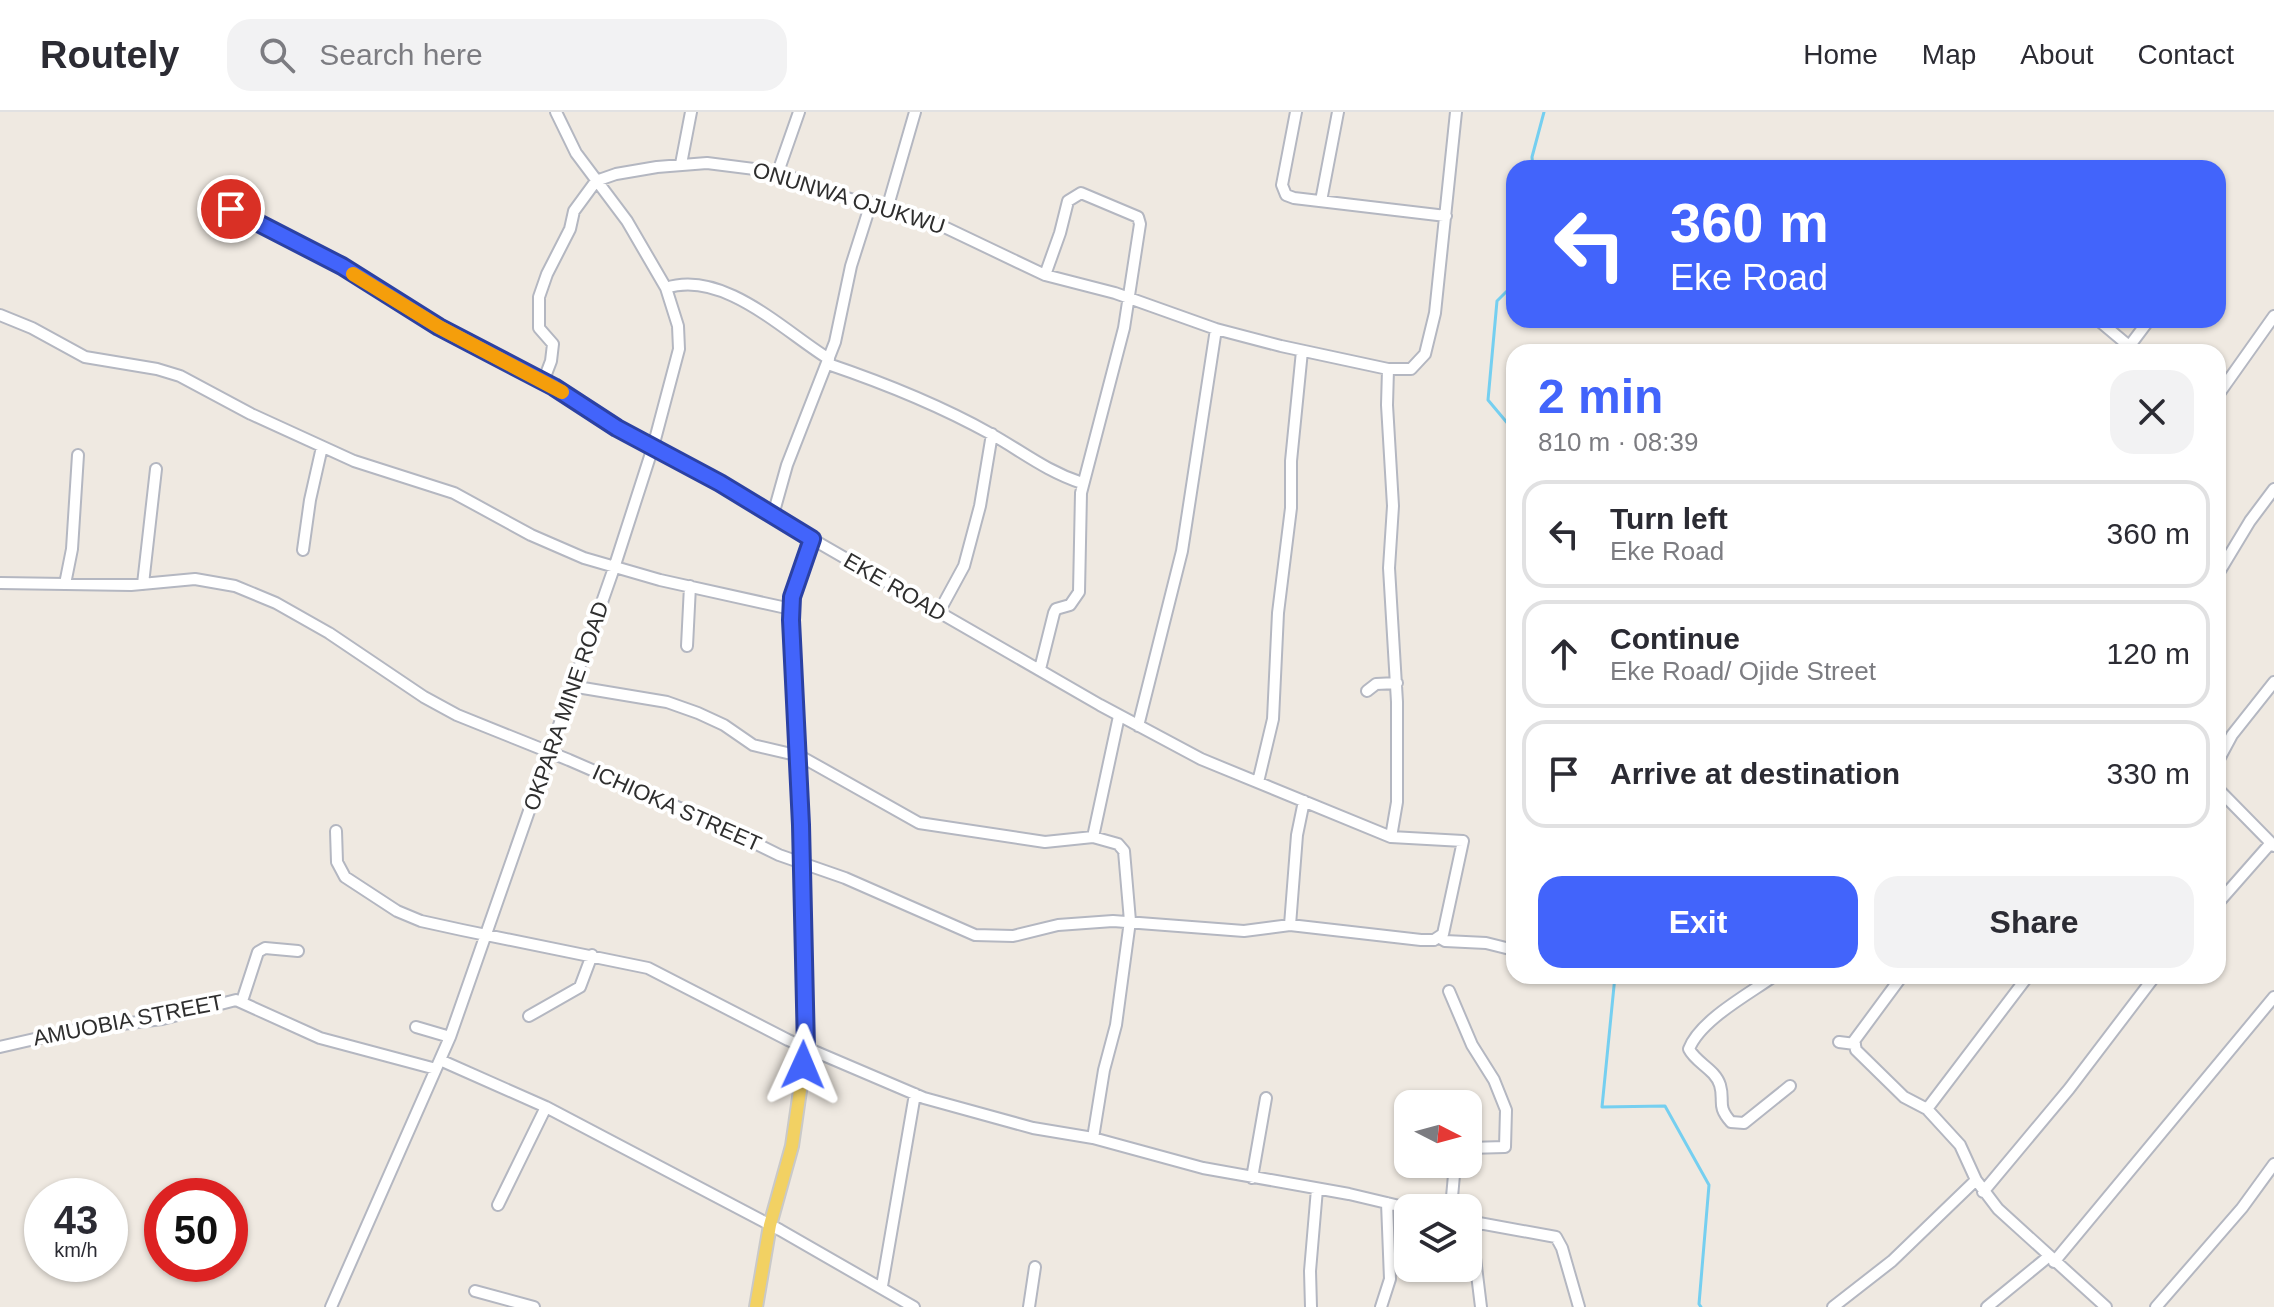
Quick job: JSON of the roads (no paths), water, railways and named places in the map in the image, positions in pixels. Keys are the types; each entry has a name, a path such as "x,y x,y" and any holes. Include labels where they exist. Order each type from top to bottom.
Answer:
{"main road":[{"path":"756,1307 770,1225 790,1157 806,1049 791,609 795,585 812,539"}],"street":[{"name":"OKPARA MINE ROAD","path":"331,1307 450,1037 615,565 653,447 679,342 676,317 666,288 633,230 576,153 556,112"},
{"path":"681,164 691,112"},
{"path":"778,172 799,112"},
{"path":"887,209 915,112"},
{"path":"1296,112 1283,190 1294,198 1446,216"},
{"path":"1321,201 1338,112"},
{"path":"1391,837 1397,802 1397,683 1389,568 1393,506 1388,369 1411,369 1425,354 1435,313 1456,112"},
{"name":"ONUNWA OJUKWU","path":"596,181 616,174 681,164 727,164 778,172 833,194 952,229 1045,275 1127,297 1216,329 1388,369"},
{"path":"543,382 553,344 539,328 539,297 570,229 574,211 596,181"},
{"path":"1040,669 1054,613 1070,605 1079,592 1079,503 1082,483 1120,345 1140,224 1138,217 1081,193 1068,201 1045,275"},
{"path":"773,515 787,465 828,361 851,266 871,203"},
{"name":"EKE ROAD","path":"231,209 342,266 439,327 543,382 617,428 1119,716 1201,759 1391,837 1461,840 1464,843 1446,926 1440,938"},
{"path":"666,288 686,283 724,294 776,319 828,361 930,403 992,434 1036,463 1082,483"},
{"path":"0,315 32,328 85,357 157,369 190,380 251,414 322,447 354,461 440,487 531,535 584,558 660,580 791,609"},
{"path":"2226,384 2274,316"},
{"path":"2106,328 2122,344"},
{"path":"2131,344 2143,328"},
{"path":"1138,726 1182,551 1216,329"},
{"path":"1258,782 1273,719 1278,613 1291,508 1291,461 1302,351"},
{"path":"939,612 964,566 980,506 992,434"},
{"path":"303,550 322,447"},
{"path":"65,584 72,549 78,455"},
{"path":"143,584 156,469"},
{"path":"2226,561 2256,511 2274,489"},
{"name":"ICHIOKA STREET","path":"0,583 143,584 183,579 208,580 254,593 329,633 447,710 502,735 551,752 802,865 845,878 963,931 985,936 1013,936 1046,927 1084,922 1130,921 1244,931 1290,925 1421,940 1440,938 1506,948"},
{"path":"687,646 690,586"},
{"path":"2226,746 2274,682"},
{"path":"1367,691 1376,684 1397,683"},
{"path":"571,686 667,702 713,719 753,745 796,755 922,824 1045,842 1093,837 1118,844 1124,851 1130,921 1116,1025 1104,1070 1093,1138"},
{"path":"1093,837 1119,716"},
{"path":"2226,797 2272,845 2226,894"},
{"path":"1290,925 1297,835 1304,801"},
{"path":"336,831 337,862 345,877 397,911 421,921 648,968 806,1049 915,1094 1033,1128 1093,1138 1169,1160 1394,1205"},
{"path":"242,1001 258,952 271,948 298,951"},
{"path":"529,1016 580,987 592,955"},
{"path":"1763,984 1708,1024 1692,1041 1689,1049 1720,1084 1722,1112 1731,1122 1744,1123 1790,1086"},
{"path":"1895,984 1855,1044 1856,1050 1904,1097 1927,1109 1960,1145 1983,1192 2051,1259 2106,1307"},
{"path":"1927,1109 2022,984"},
{"path":"1983,1192 2069,1089 2149,984"},
{"path":"1449,991 1472,1045 1494,1080 1506,1110 1505,1147 1482,1148"},
{"path":"1987,1307 2051,1259 2274,997"},
{"name":"AMUOBIA STREET","path":"0,1047 74,1030 162,1019 230,1000 242,1001 320,1038 438,1065 546,1107 882,1286 894,1302 914,1307"},
{"path":"416,1027 450,1037"},
{"path":"1839,1042 1855,1044"},
{"path":"882,1286 915,1094"},
{"path":"1252,1178 1266,1098"},
{"path":"498,1205 546,1107"},
{"path":"2156,1307 2242,1208 2274,1164"},
{"path":"1833,1307 1892,1261 1976,1180"},
{"path":"1311,1307 1310,1271 1317,1189"},
{"path":"1381,1307 1390,1279 1387,1203"},
{"path":"1482,1224 1556,1237 1579,1307"},
{"path":"1029,1307 1035,1267"},
{"path":"1478,1282 1481,1307"},
{"path":"475,1291 534,1307"}],"waterway":[{"path":"1532,160 1544,112"},
{"path":"1506,292 1497,301 1488,400 1506,421"},
{"path":"1614,984 1602,1107 1665,1106 1709,1185 1701,1307"}]}
